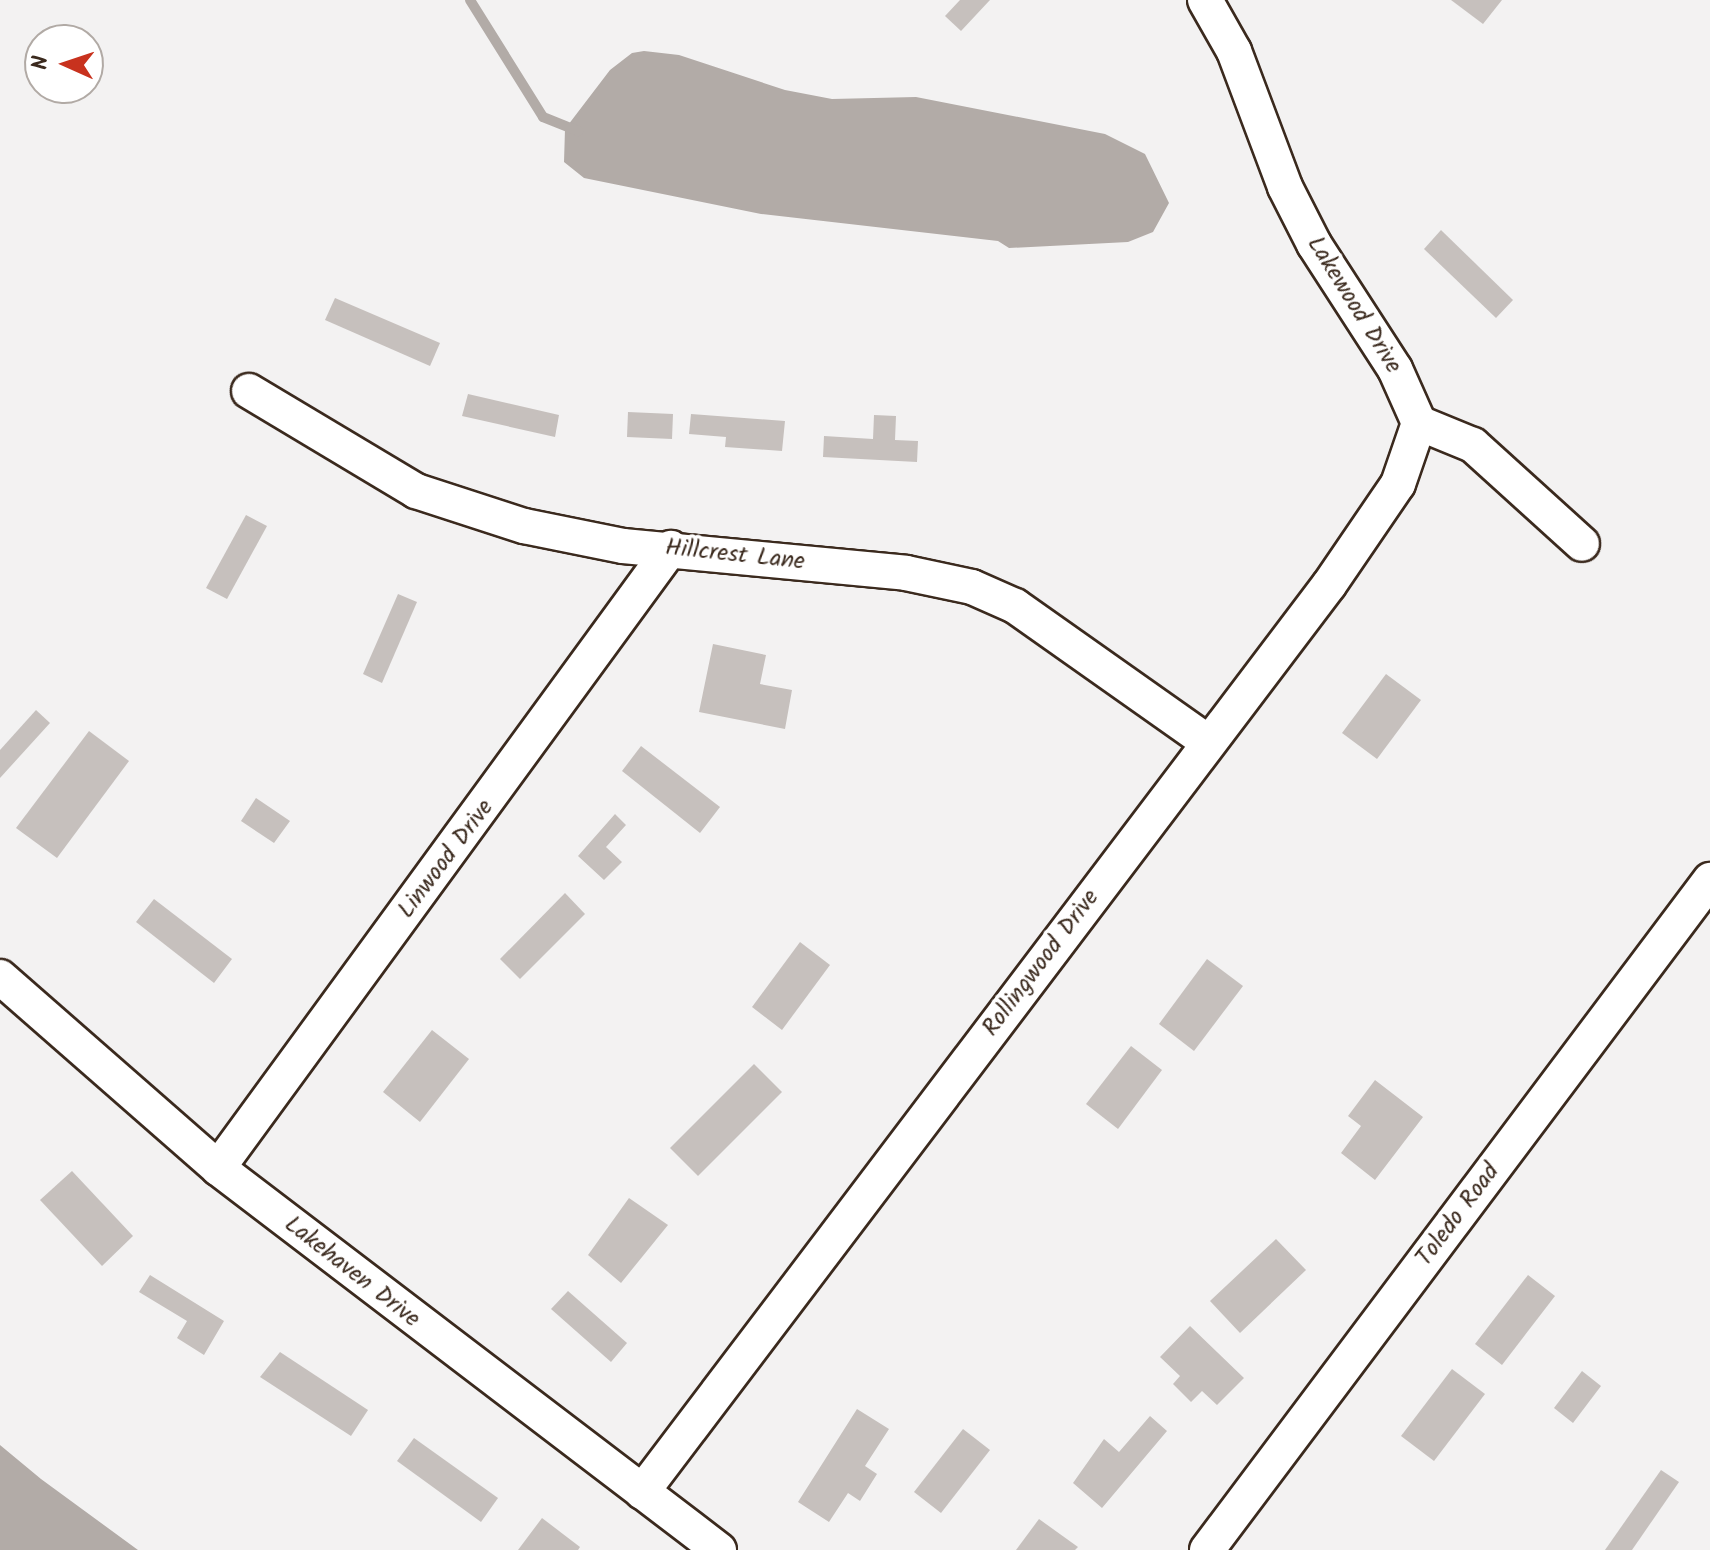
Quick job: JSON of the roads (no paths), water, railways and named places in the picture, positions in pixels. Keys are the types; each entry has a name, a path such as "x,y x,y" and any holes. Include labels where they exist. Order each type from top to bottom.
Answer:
{"street":[{"name":"Lakewood Drive","path":"1205,0 1234,51 1285,187 1314,244 1395,369 1419,423"},
{"name":"Hillcrest Lane","path":"249,391 354,456 444,502 589,541 906,573 972,587 1015,606 1208,742"},
{"path":"1419,423 1473,445 1582,544"},
{"name":"Rollingwood Drive","path":"642,1492 1208,742 1398,484 1419,423"},
{"name":"Linwood Drive","path":"218,1168 671,548"},
{"name":"Toledo Road","path":"1207,1550 1710,880"},
{"name":"Lakehaven Drive","path":"0,977 218,1168 719,1550"}],"waterway":[{"path":"470,0 543,117 578,131"}]}
